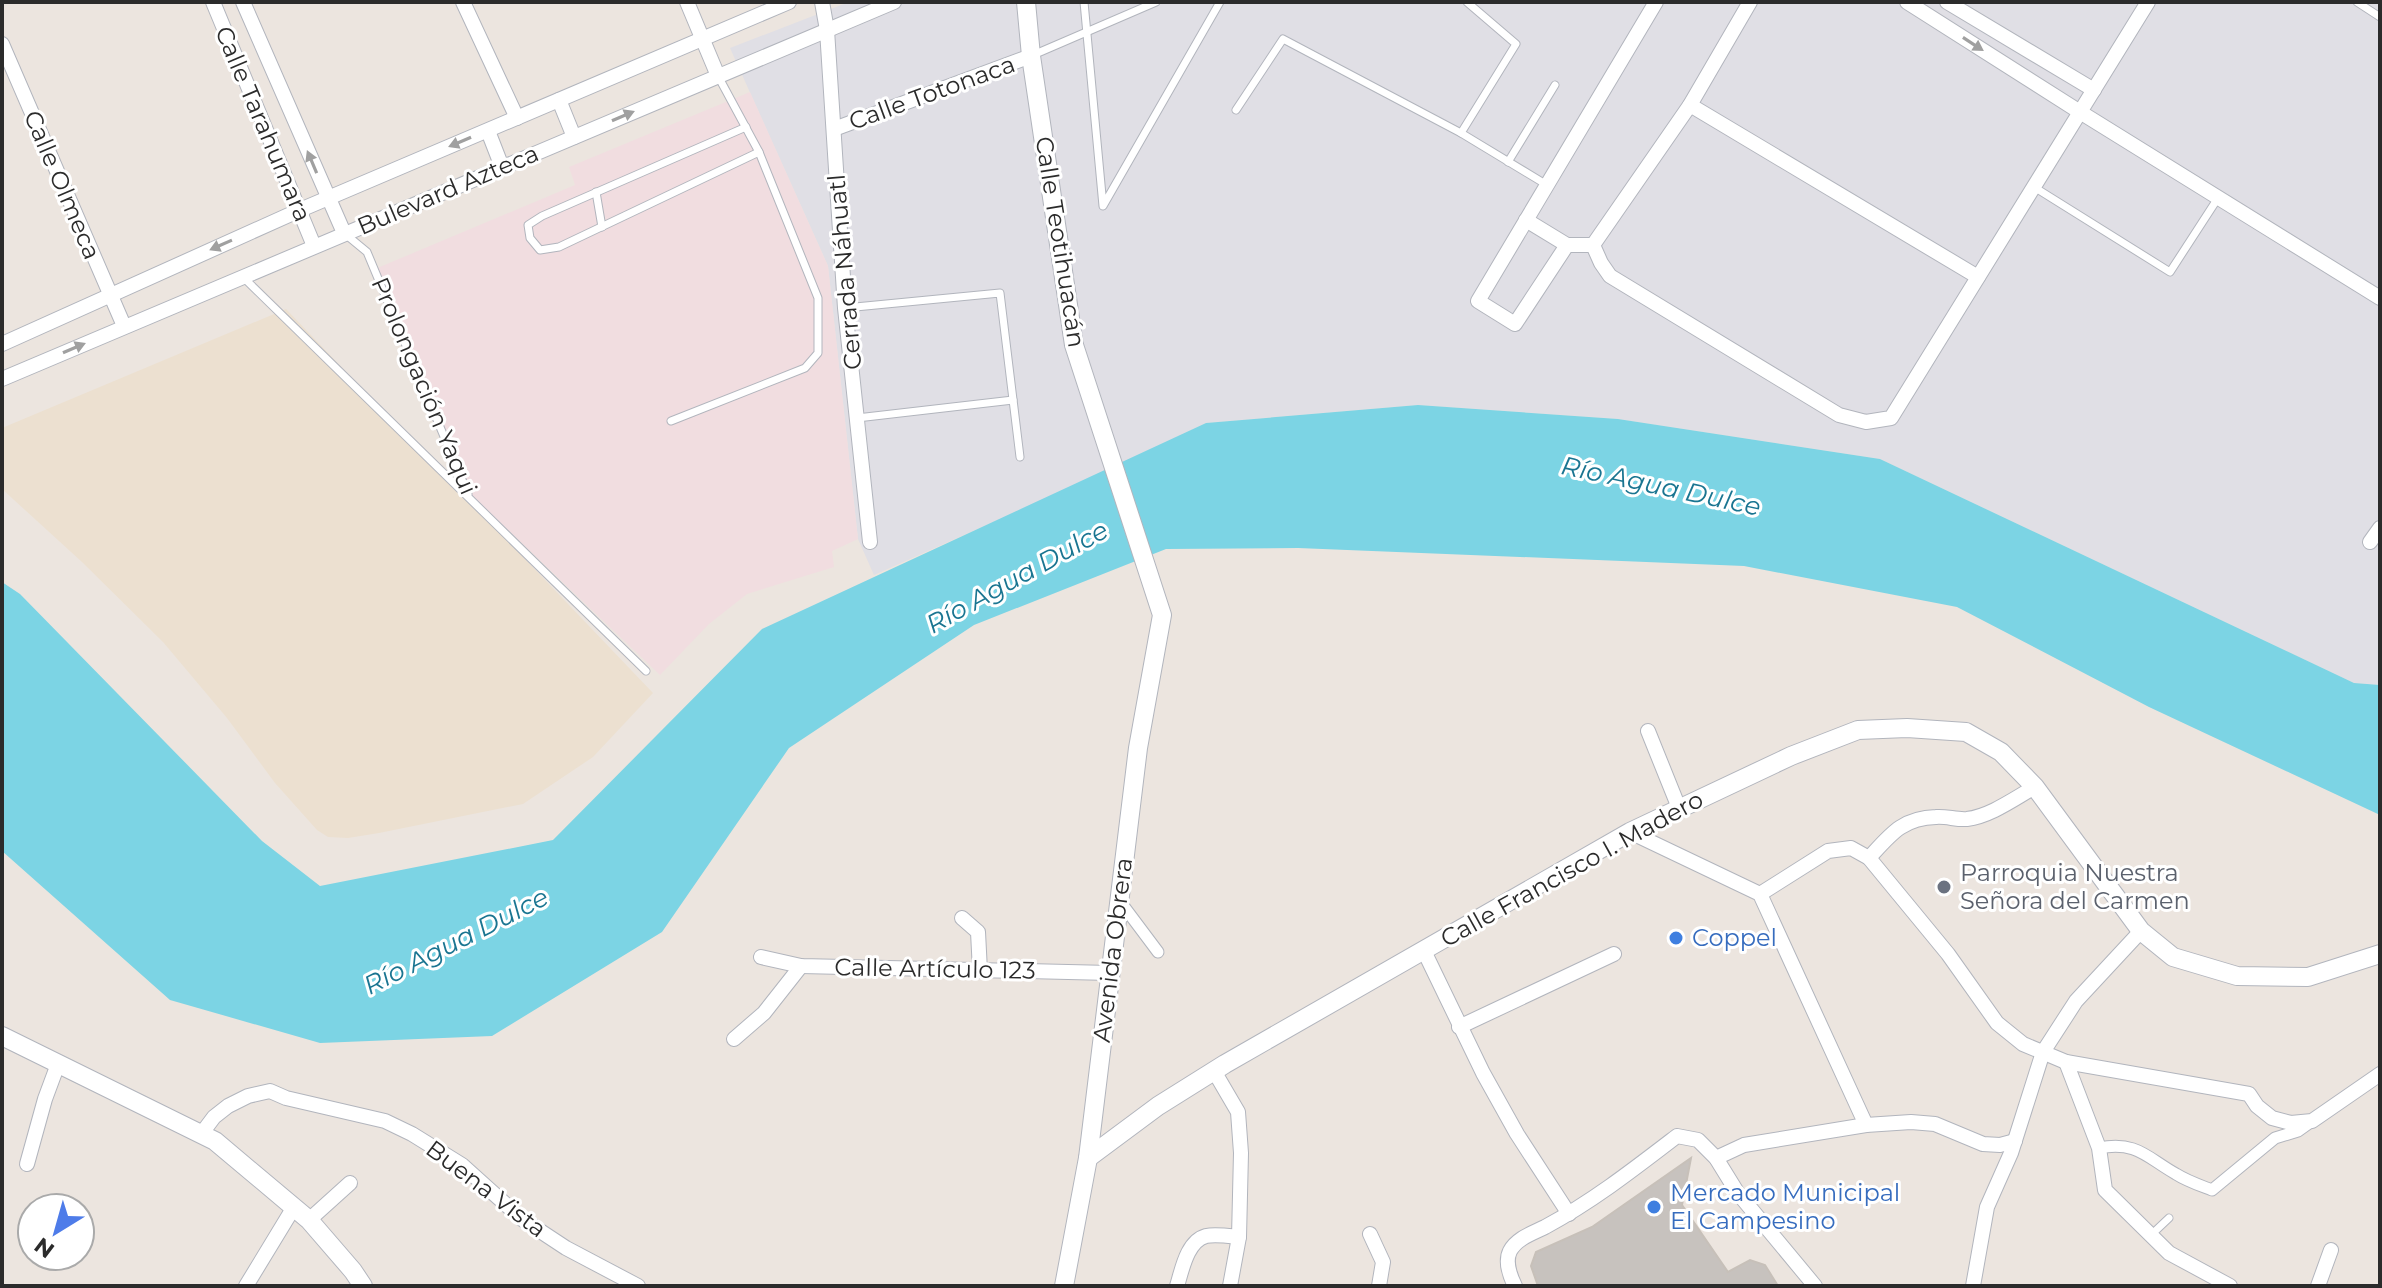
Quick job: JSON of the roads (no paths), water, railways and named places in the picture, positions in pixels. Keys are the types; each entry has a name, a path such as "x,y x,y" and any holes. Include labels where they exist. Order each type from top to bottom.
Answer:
{"street":[{"name":"Calle Tarahumara","path":"213,2 314,246"},
{"name":"Calle Tarahumara","path":"243,2 344,233"},
{"path":"463,2 517,118"},
{"path":"687,2 718,76"},
{"name":"Bulevard Azteca","path":"2,344 300,210 789,2"},
{"name":"Cerrada Náhuatl","path":"822,2 827,30 845,308 870,542"},
{"name":"Bulevard Azteca","path":"2,379 894,2"},
{"name":"Calle Teotihuacán","path":"1026,2 1031,56 1074,345 1162,615"},
{"path":"1567,245 1515,324 1478,301 1656,2"},
{"path":"1593,245 1690,105 1750,2"},
{"path":"1907,2 2380,298"},
{"path":"1947,2 2094,90"},
{"path":"1593,245 1610,276 1839,415 1866,422 1891,418 2148,2"},
{"name":"Calle Olmeca","path":"2,44 124,326"},
{"name":"Calle Totonaca","path":"834,129 1031,56"},
{"path":"559,100 574,137"},
{"path":"1690,105 1978,277"},
{"path":"488,131 502,167"},
{"path":"1526,220 1567,245 1593,245"},
{"path":"2370,542 2380,528"},
{"name":"Avenida Obrera","path":"1064,1286 1088,1158 1138,748 1162,615"},
{"name":"Calle Francisco I. Madero","path":"1088,1158 1158,1106 1214,1071 1630,832 1791,756 1858,730 1907,728 1966,732 2001,752 2035,787 2141,931 2173,957 2237,976 2308,977 2380,954"},
{"path":"1648,731 1679,808"},
{"path":"1869,858 1896,828 1916,819 1938,816 1967,819 1992,810 2035,787"},
{"path":"1630,832 1760,894 1866,1125"},
{"path":"1760,894 1828,851 1851,848 1869,858 1948,954 1997,1023 2023,1044 2066,1062 2249,1094 2257,1106 2272,1118 2291,1123 2312,1121"},
{"path":"1119,899 1158,952"},
{"path":"962,918 978,932 980,971"},
{"path":"1973,1286 1987,1207 2015,1141 2043,1052 2076,1001 2141,931"},
{"path":"1424,951 1459,1027 1517,1134 1569,1214"},
{"path":"1459,1027 1614,954"},
{"name":"Calle Artículo 123","path":"761,957 801,966 1110,973"},
{"path":"734,1039 764,1013 801,966"},
{"path":"2,1036 202,1133 309,1220 363,1286"},
{"path":"2066,1062 2099,1148 2105,1190 2169,1253 2230,1286"},
{"path":"27,1164 58,1064"},
{"path":"1214,1071 1238,1112 1241,1153 1239,1237 1230,1286"},
{"path":"2099,1148 2116,1145 2140,1150 2173,1173 2212,1190 2275,1138 2298,1131 2380,1074"},
{"name":"Buena Vista","path":"202,1133 214,1117 228,1106 248,1096 270,1091 286,1098 385,1121 462,1165 522,1219 566,1248 633,1285"},
{"path":"1716,1158 1744,1145 1866,1125 1911,1122 1935,1124 1983,1144 2000,1145 2015,1141"},
{"path":"1515,1286 1509,1273 1508,1253 1517,1241 1608,1189 1677,1136 1698,1140 1716,1158 1737,1192 1815,1286"},
{"path":"309,1220 350,1183"},
{"path":"246,1286 294,1207"},
{"path":"1370,1234 1383,1262 1379,1286"},
{"path":"1177,1286 1187,1255 1196,1241 1206,1236 1239,1237"},
{"path":"2318,1286 2331,1250"}],"lane":[{"path":"1084,2 1103,206 1220,2"},
{"path":"1031,56 1156,2"},
{"path":"1461,133 1516,44 1467,2"},
{"path":"2357,2 2380,17"},
{"path":"1236,110 1283,39 1461,133 1547,185"},
{"path":"671,421 805,368 818,353 818,298 759,152 718,76"},
{"path":"1508,162 1555,85"},
{"path":"746,127 542,216 528,225 530,238 540,250 559,247 759,152"},
{"path":"2034,187 2170,272 2218,198"},
{"path":"596,192 602,227"},
{"name":"Prolongación Yaqui","path":"344,233 367,252 470,499 646,671"},
{"path":"242,276 470,499"},
{"path":"845,308 1000,293 1020,457"},
{"path":"857,418 1013,400"},
{"path":"2151,1235 2169,1218"}],"water":[{"name":"Río Agua Dulce","path":"1418,405 1618,419 1880,459 2354,683 2380,685 2380,815 2149,707 1957,607 1744,566 1298,548 1166,549 974,625 789,748 662,932 492,1036 320,1043 170,1000 2,851 2,582 20,594 262,841 320,886 553,840 762,629 1206,423"}],"place":[{"name":"Parroquia Nuestra Señora del Carmen","path":"1944,887"},
{"name":"Coppel","path":"1676,938"},
{"name":"Mercado Municipal El Campesino","path":"1654,1207"}]}
